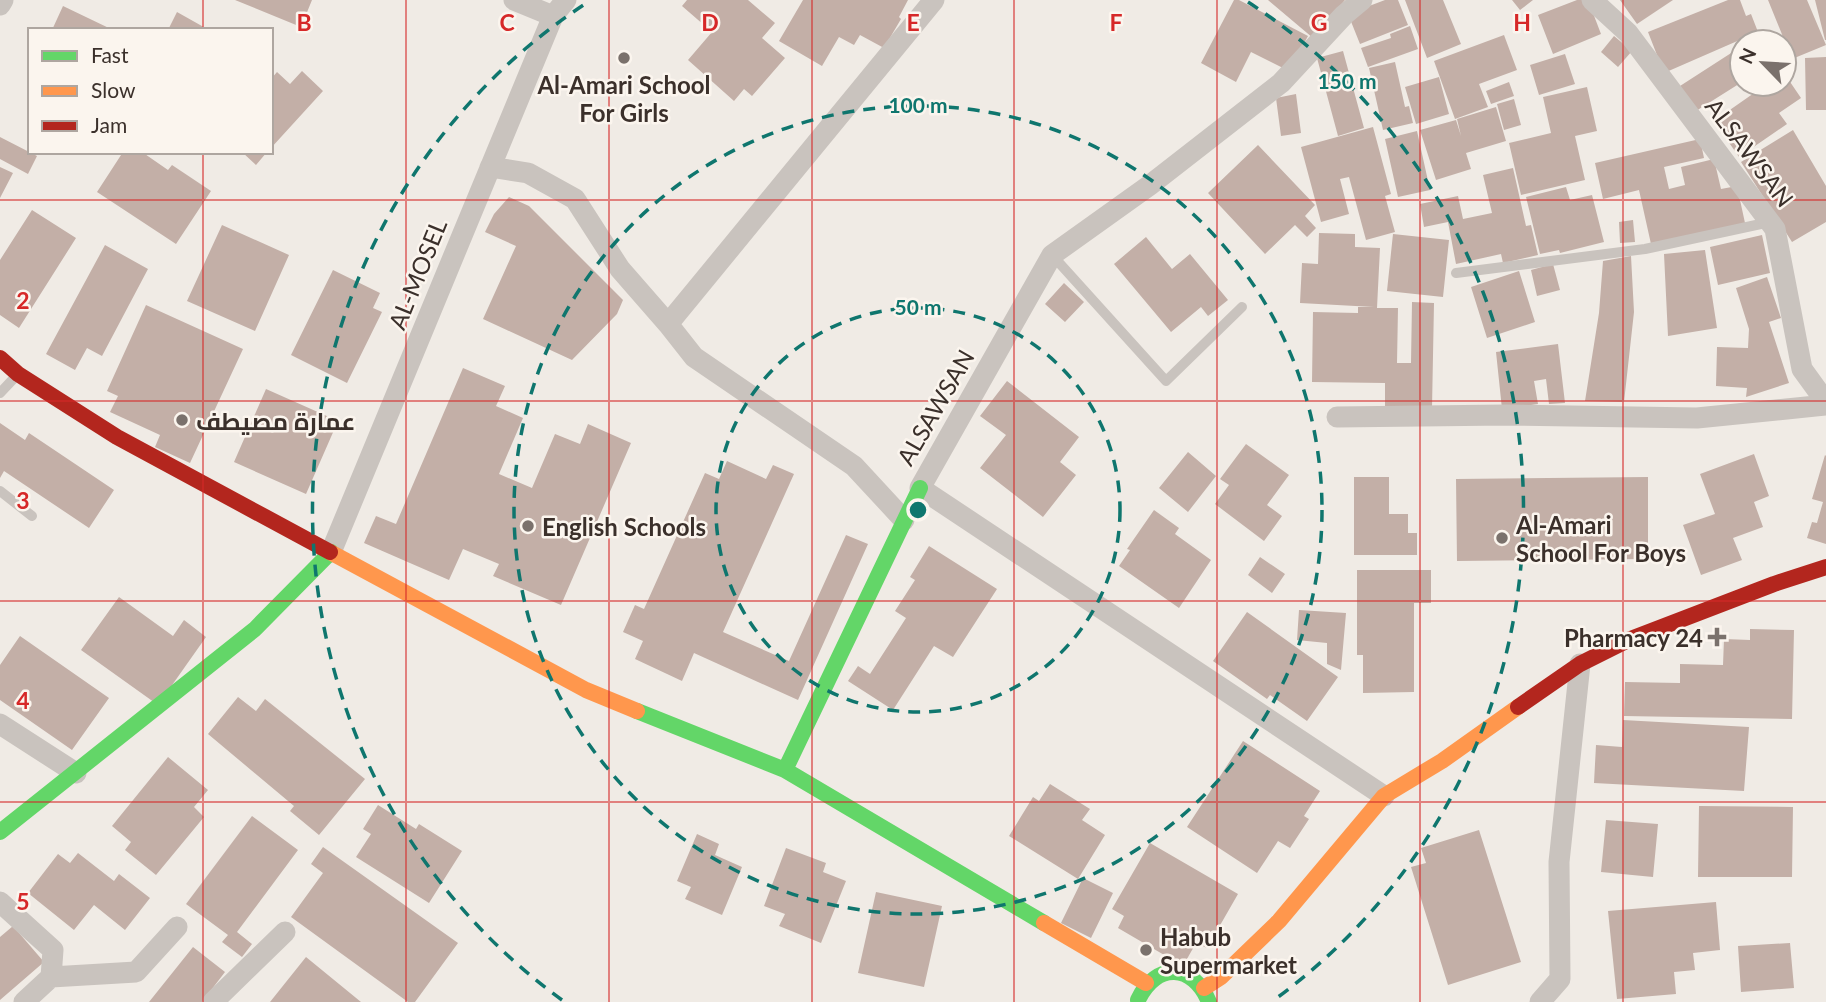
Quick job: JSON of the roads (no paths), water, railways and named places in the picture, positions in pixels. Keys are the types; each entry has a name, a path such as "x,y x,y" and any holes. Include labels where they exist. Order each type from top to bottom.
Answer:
{"street":[{"path":"0,5 3,0"},
{"name":"AL-MOSEL","path":"331,552 490,167 560,8 514,0"},
{"path":"668,324 934,0"},
{"name":"ALSAWSAN","path":"1362,0 1344,15 1281,83 1150,185 1052,255 920,488 1384,796"},
{"name":"ALSAWSAN","path":"1592,0 1628,33 1775,229 1802,369 1826,404"},
{"path":"490,167 528,173 575,199 620,269 694,357 854,466 904,520"},
{"path":"0,358 18,374 117,437 586,690 785,770 1146,983"},
{"path":"1337,416 1697,418 1826,404"},
{"path":"785,770 920,488"},
{"path":"0,832 256,629 331,552"},
{"path":"1137,1002 1146,983 1165,972 1176,971 1196,979 1206,995 1279,921 1384,796 1442,761 1580,664 1628,640 1826,567"},
{"path":"1539,1002 1560,979 1559,862 1580,664"},
{"path":"0,724 76,773"},
{"path":"0,902 53,950 51,976"},
{"path":"24,1002 51,976 136,972 177,927"},
{"path":"213,1002 285,932"}],"lane":[{"path":"1456,273 1645,249 1770,222"},
{"path":"1052,255 1166,381 1242,307"},
{"path":"0,393 18,374"},
{"path":"0,491 32,516"}],"place":[{"name":"Al-Amari School For Girls","path":"624,58"},
{"name":"عمارة مصيطف","path":"182,420"},
{"name":"English Schools","path":"528,526"},
{"name":"Al-Amari School For Boys","path":"1502,538"},
{"name":"Pharmacy 24","path":"1717,637"},
{"name":"Habub Supermarket","path":"1146,950"}]}
